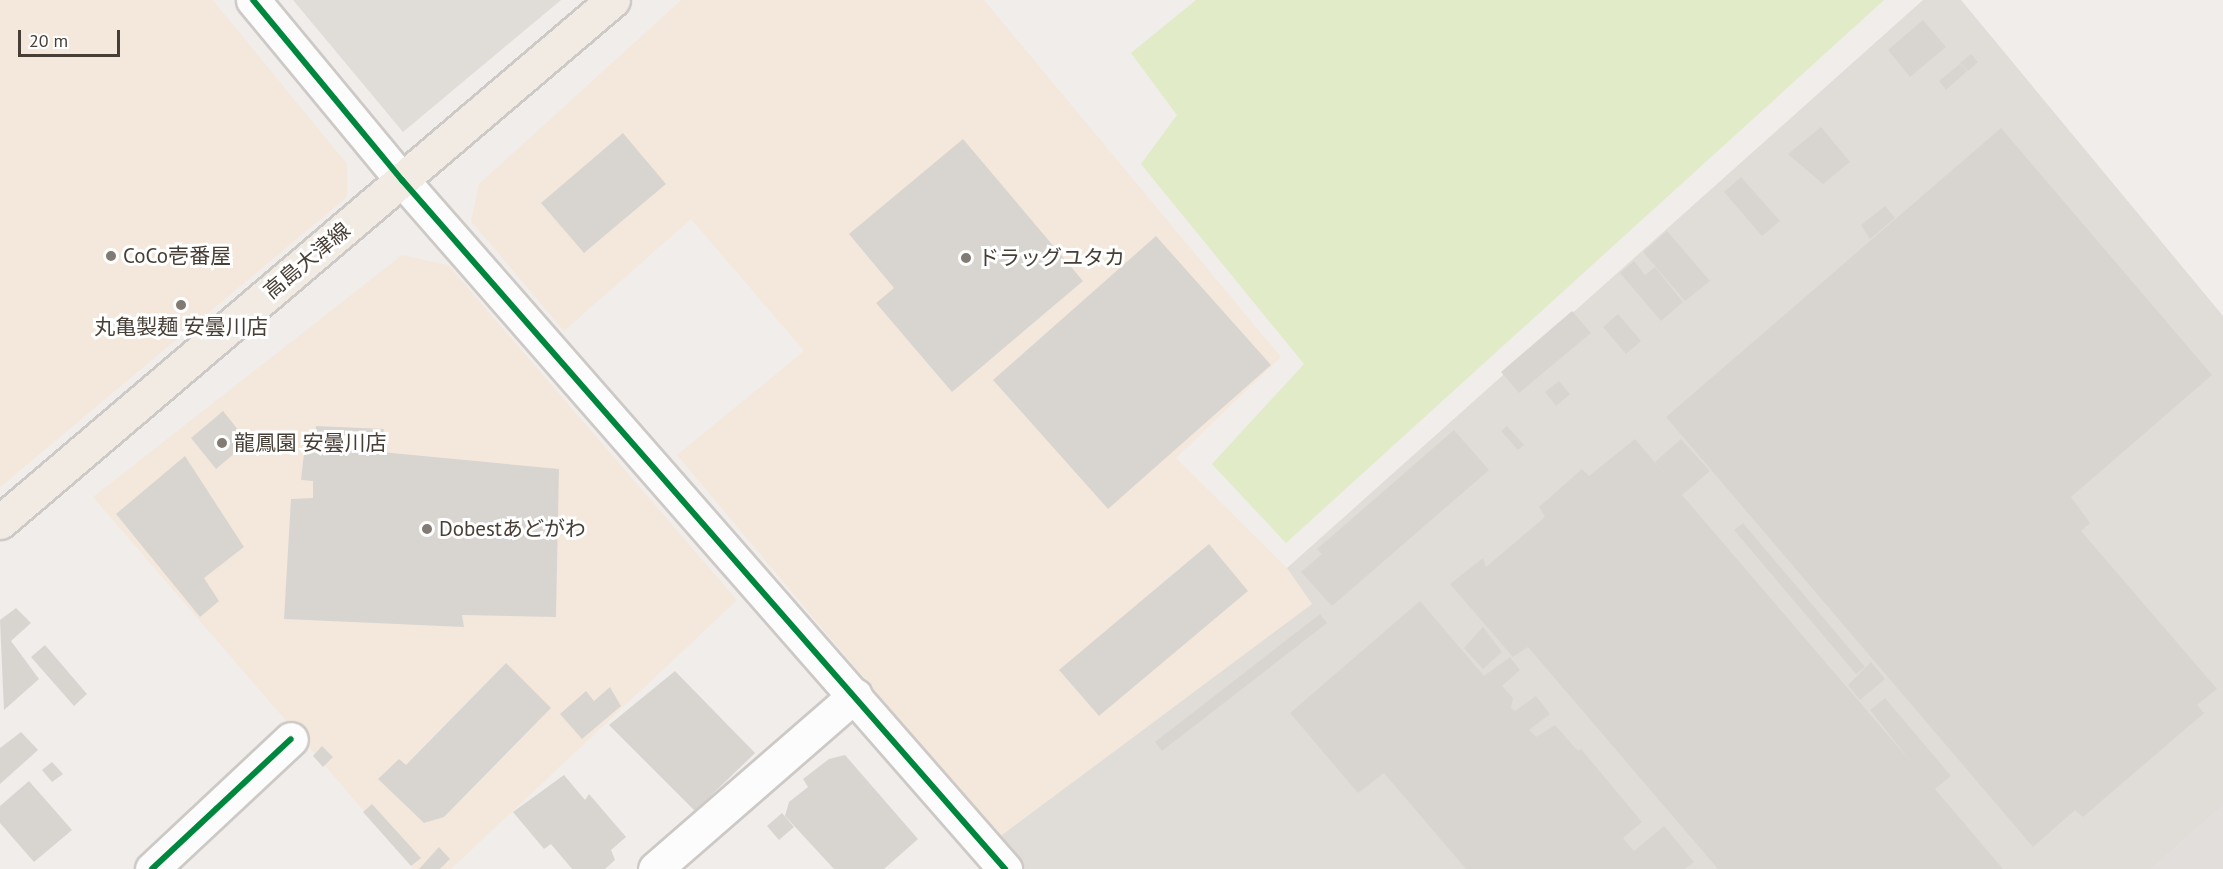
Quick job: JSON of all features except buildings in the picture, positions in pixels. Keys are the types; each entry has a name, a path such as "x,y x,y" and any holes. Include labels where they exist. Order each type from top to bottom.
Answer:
{"main road":[{"name":"高島大津線","path":"0,522 613,0"}],"street":[{"path":"253,0 402,180 1005,869"},
{"path":"655,869 855,695"},
{"path":"168,863 291,739"}],"shaded area":[{"path":"0,0 213,0 347,164 347,197 0,487"},
{"path":"293,0 561,0 403,132"},
{"path":"681,0 984,0 1281,357 1176,458 1287,568 1312,604 998,838 677,455 804,351 691,219 564,331 471,221 479,184"},
{"path":"1923,0 1961,0 2223,316 2223,869 1025,869 998,838 1312,604 1287,568"},
{"path":"402,255 448,265 737,600 451,869 414,869 93,497"},
{"path":"2223,804 2223,869 2150,869"}],"green space":[{"path":"1196,0 1884,0 1286,543 1212,464 1304,364 1141,164 1177,115 1131,53"}],"cycle path":[{"path":"253,0 402,180 1005,869"},
{"path":"152,869 291,739"}],"place":[{"name":"CoCo壱番屋","path":"111,256"},
{"name":"ドラッグユタカ","path":"966,258"},
{"name":"丸亀製麺 安曇川店","path":"181,305"},
{"name":"龍鳳園 安曇川店","path":"222,443"},
{"name":"Dobestあどがわ","path":"427,529"}]}
